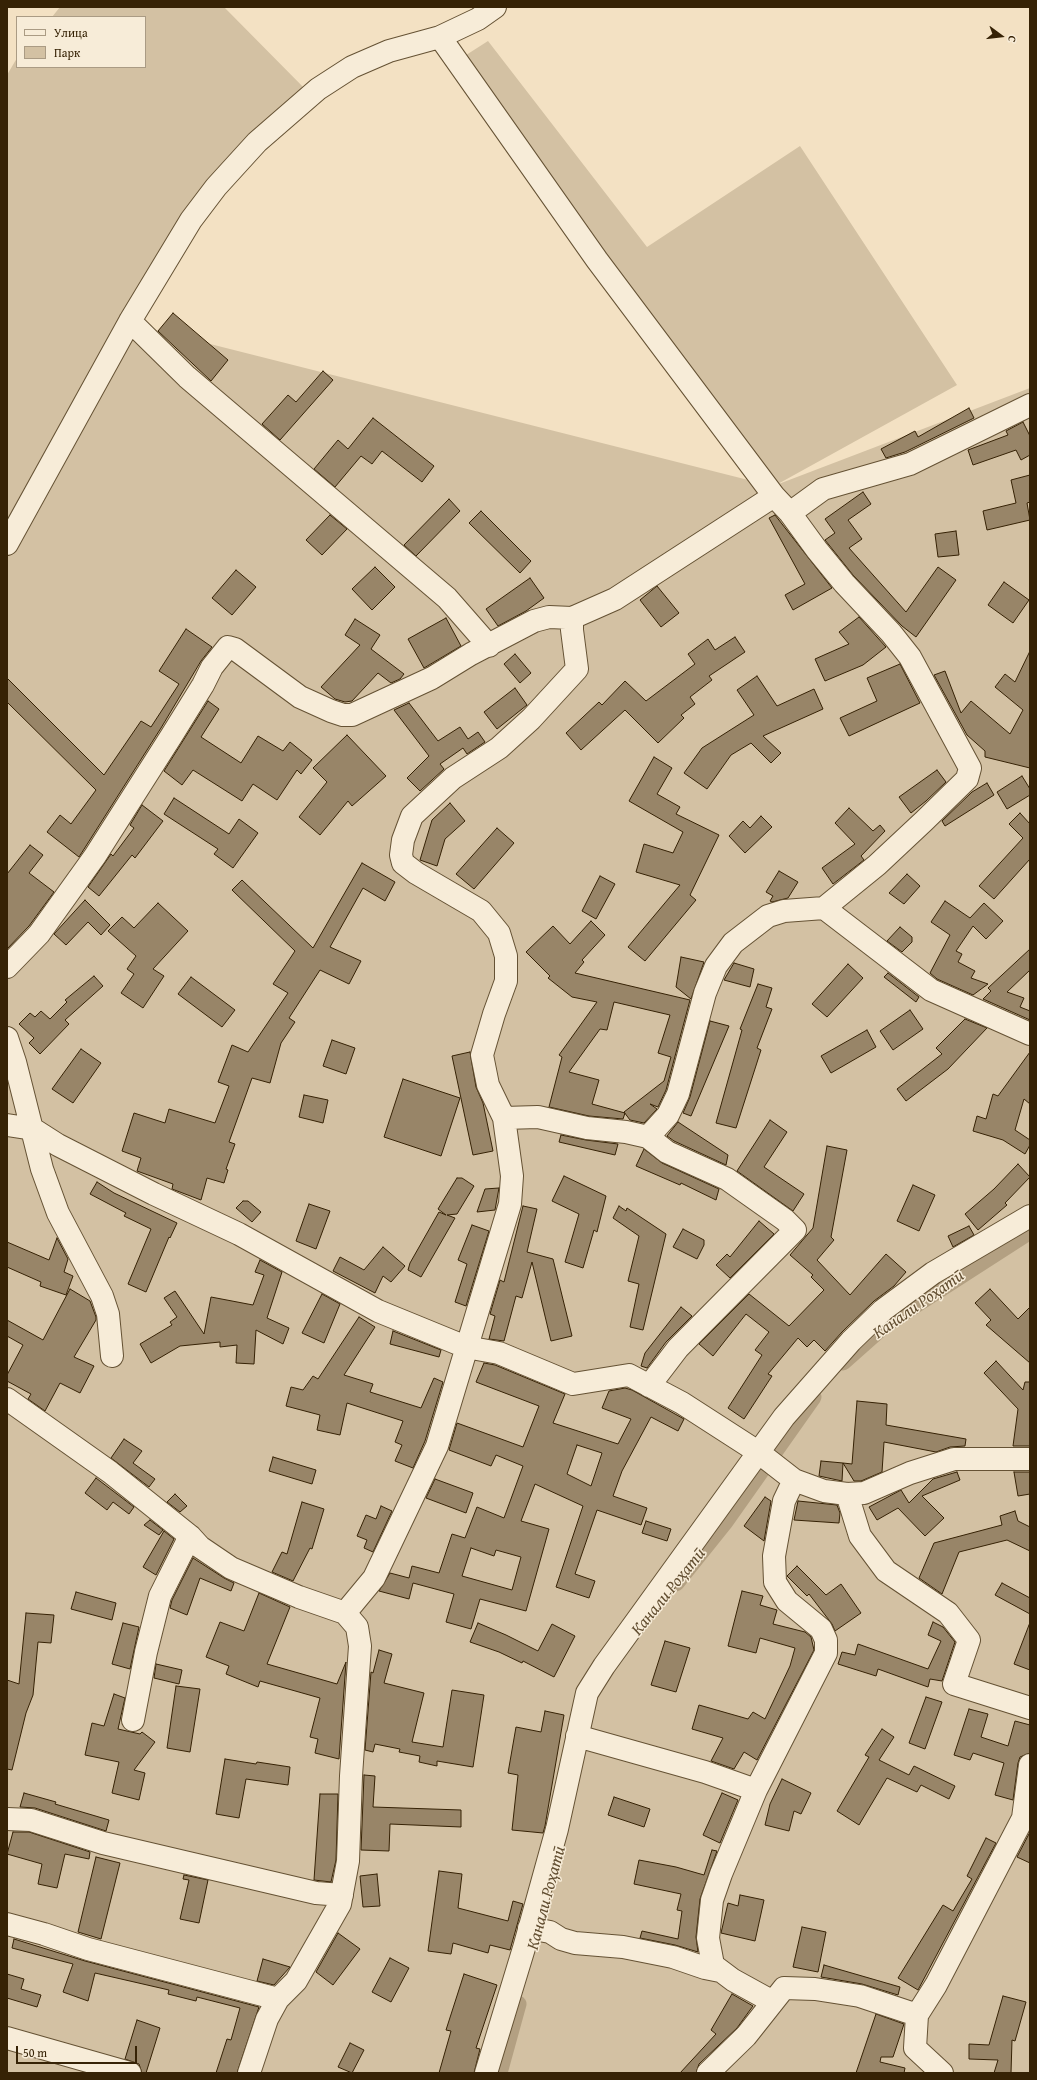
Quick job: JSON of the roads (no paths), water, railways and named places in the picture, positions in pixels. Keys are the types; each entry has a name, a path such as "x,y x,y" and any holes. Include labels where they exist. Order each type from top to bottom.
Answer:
{"street":[{"path":"7,544 130,321 191,220 216,187 257,142 318,89 352,67 389,51 440,37 478,19 495,7"},
{"path":"440,37 597,260 774,496 790,512 822,556 910,657 970,768 967,779 929,816 877,865 824,908 784,911 768,916 733,943 716,966 705,993 678,1094 668,1115 648,1137"},
{"path":"130,321 187,377 447,598 489,646"},
{"path":"790,512 823,489 910,464 1030,405"},
{"path":"7,968 39,934 95,856 203,686 212,667 228,647 235,649 300,697 343,715 352,715 432,678 471,654 489,646 534,621 549,617 572,618 615,599 774,496"},
{"path":"346,1613 374,1578 437,1446 510,1204 512,1176 504,1118 488,1085 482,1055 506,981 506,956 499,933 481,911 416,873 403,863 401,855 403,840 412,816 453,778 500,748 531,719 577,669 572,618"},
{"path":"824,908 931,990 1030,1034"},
{"path":"7,1038 33,1129 42,1169 58,1213 104,1302 108,1314 112,1356"},
{"path":"504,1118 538,1117 587,1128 626,1132 648,1137 667,1152 727,1179 785,1220 795,1230 678,1348 649,1386"},
{"path":"7,1125 33,1129 65,1149 154,1194 239,1234 378,1311 466,1346 499,1353 573,1384 629,1375 682,1403 761,1455 791,1477 824,1490 846,1494 864,1493 910,1473 954,1459 1030,1459"},
{"path":"486,2073 539,1929 557,1829 584,1738 587,1693 604,1666 761,1455 784,1416 818,1376 883,1310 933,1273 1030,1216"},
{"path":"7,1398 110,1472 190,1536 200,1547 231,1568 299,1597 346,1613 357,1627 360,1646 351,1776 348,1861 340,1904 296,1981 278,1999 267,2019 249,2073"},
{"path":"773,2002 733,1980 712,1965 708,1938 712,1900 721,1874 756,1790 826,1653 826,1640 821,1629 787,1601 775,1582 774,1556 784,1501 791,1477"},
{"path":"846,1494 860,1536 886,1571 948,1613 969,1640 954,1684 1030,1708"},
{"path":"133,1720 146,1652 160,1596 190,1536"},
{"path":"584,1738 705,1772 756,1790"},
{"path":"942,2073 915,2048 917,2016 939,1979 1023,1818 1030,1765"},
{"path":"7,1819 31,1820 103,1843 316,1893 342,1894"},
{"path":"7,1924 44,1934 88,1949 278,1999"},
{"path":"539,1929 561,1939 575,1943 623,1947 673,1957 705,1968 720,1971"},
{"path":"708,2073 746,2036 784,1988 815,1989 860,1996 917,2016"},
{"path":"7,2038 130,2073"}],"waterway":[{"name":"Канали Роҳатӣ","path":"843,1362 887,1323 1030,1231"},
{"name":"Канали Роҳатӣ","path":"676,1583 724,1523 813,1397"},
{"name":"Канали Роҳатӣ","path":"499,2073 518,2004"}]}
